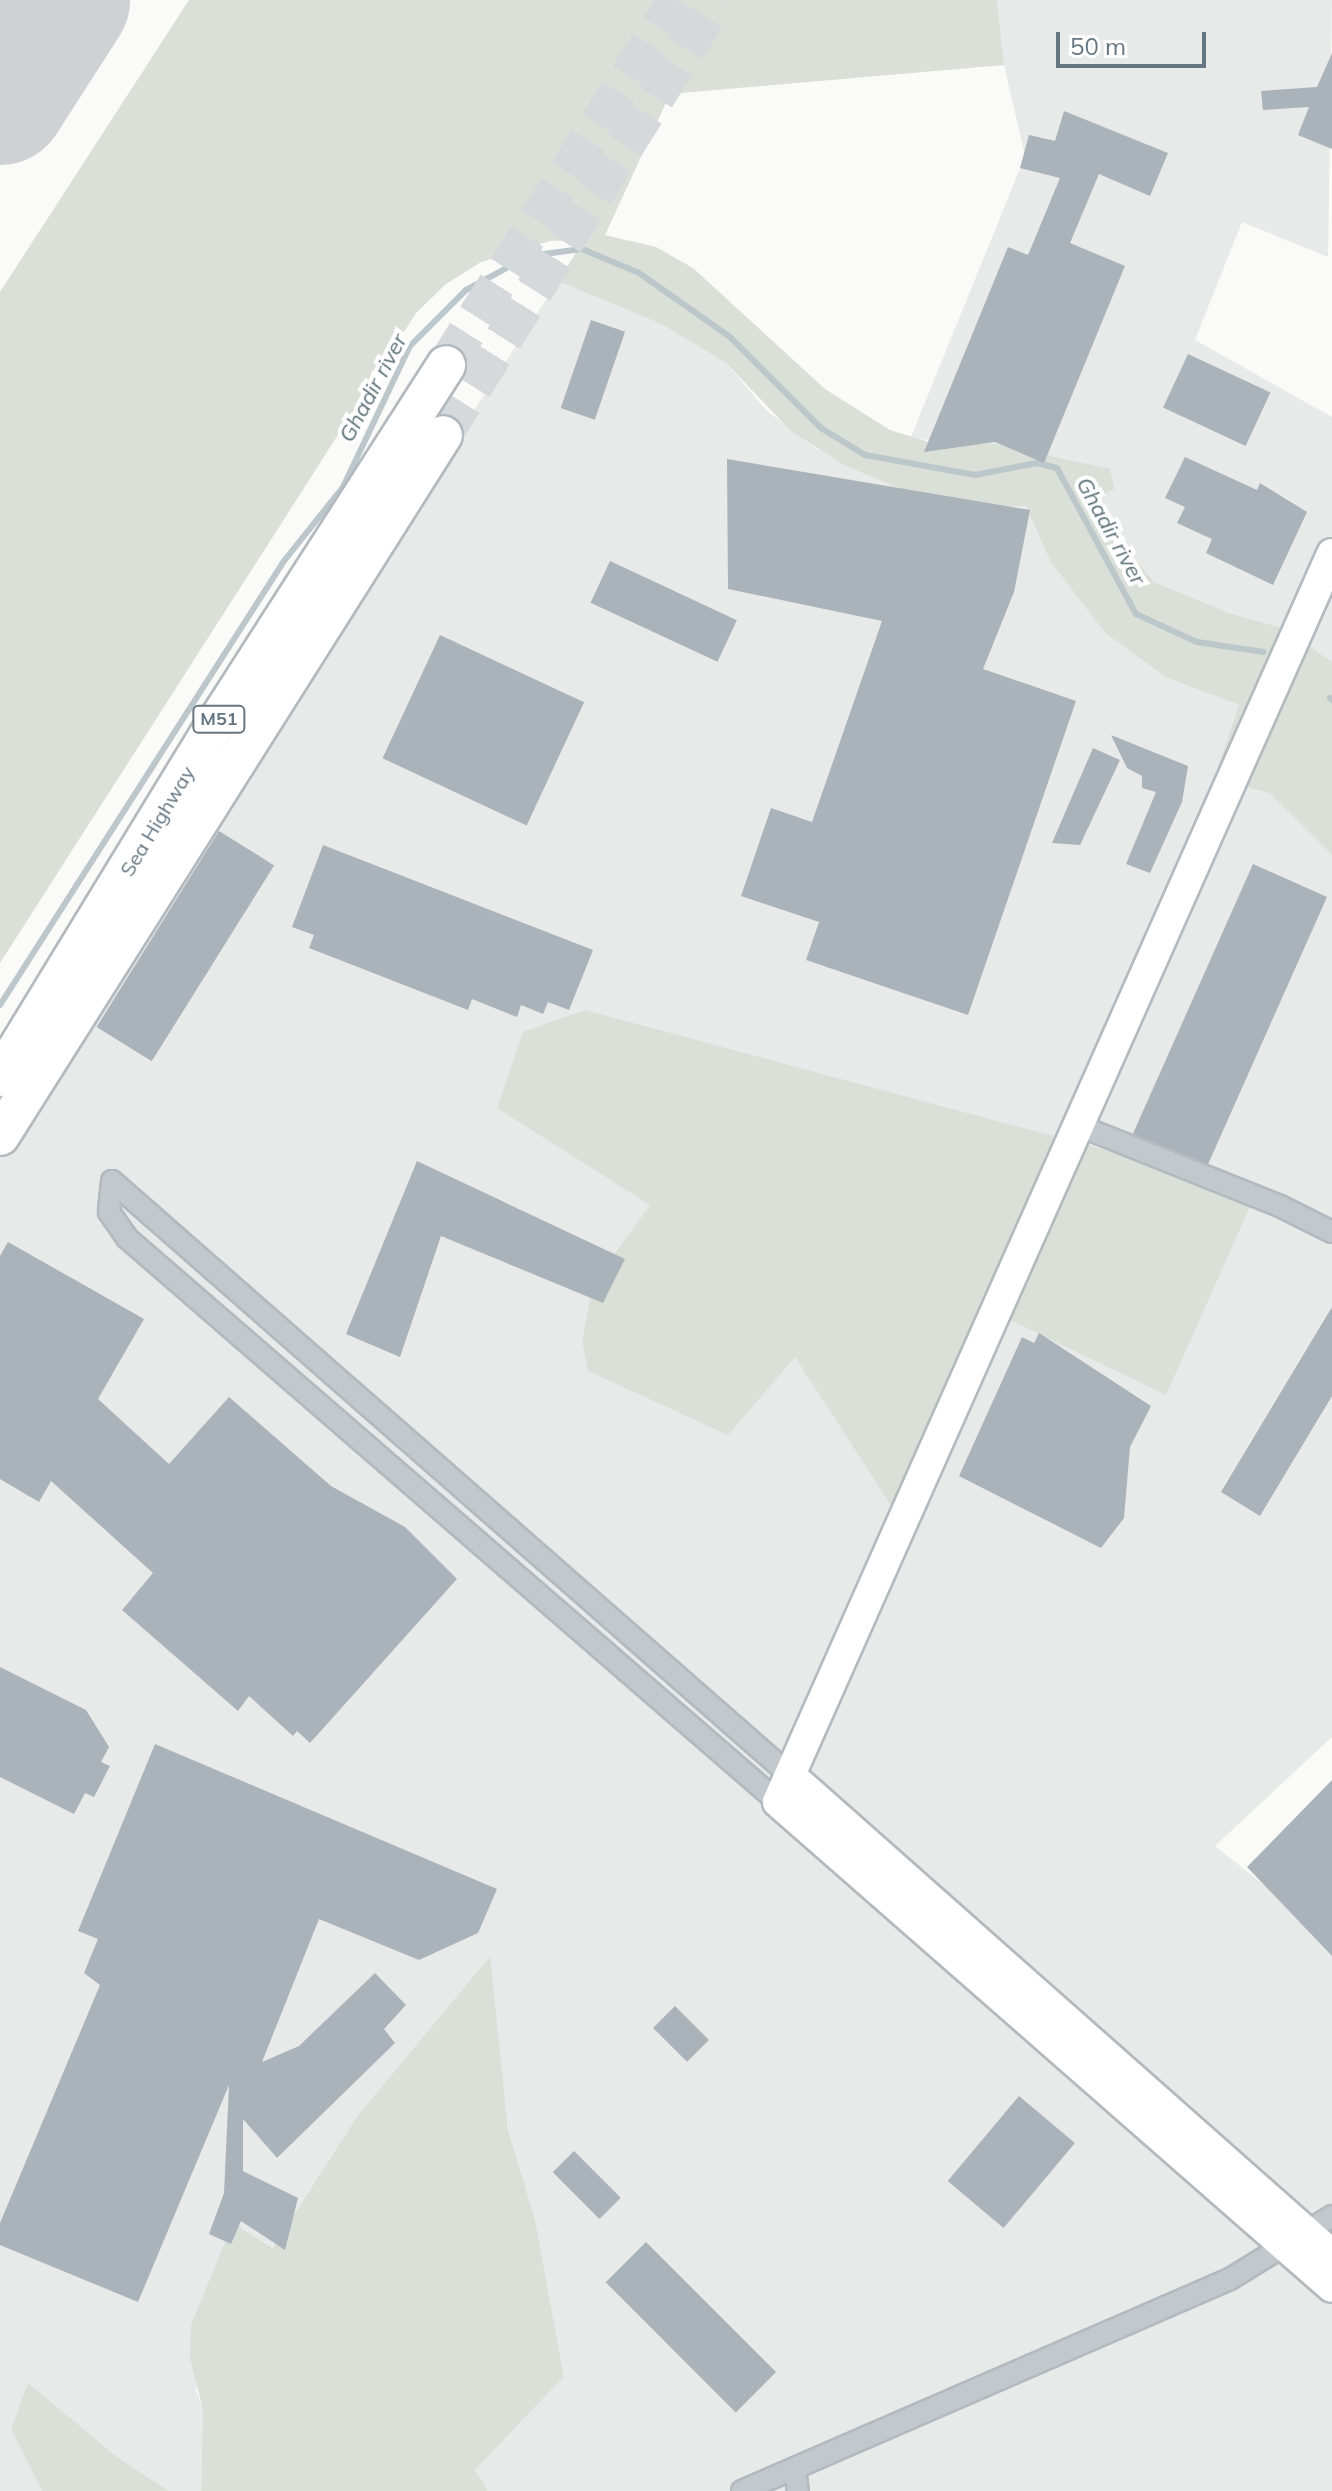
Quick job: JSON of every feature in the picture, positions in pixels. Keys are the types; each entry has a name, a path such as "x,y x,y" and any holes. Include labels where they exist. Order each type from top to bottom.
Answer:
{"highway":[{"name":"Sea Highway","path":"0,1077 217,722 446,365"},
{"name":"Sea Highway","path":"0,1136 443,435"}],"street":[{"path":"785,1790 1332,554"},
{"path":"1080,1126 1266,1200 1332,1232"},
{"path":"785,1790 500,1561 112,1221 108,1205 112,1181 276,1329 520,1540 785,1790 1295,2238 1332,2287"},
{"path":"225,1321 246,1302"},
{"path":"256,1349 276,1329"},
{"path":"500,1561 520,1540"},
{"path":"742,2491 1208,2289 1332,2216"},
{"path":"1295,2238 1332,2255"},
{"path":"795,2468 798,2491"}],"shaded area":[{"path":"189,0 997,0 1004,65 670,94 605,235 656,247 693,268 825,389 890,430 932,443 995,444 1110,469 1114,489 1088,502 1154,582 1229,613 1286,629 1332,662 1332,855 1269,793 1214,779 1239,705 1167,678 1105,633 1050,561 1026,506 995,506 903,490 844,465 791,431 726,363 661,324 558,281 584,240 550,241 481,262 446,284 416,313 0,963 0,292"},
{"path":"997,0 1332,0 1328,257 1242,222 1195,340 1332,417 1332,662 1286,629 1229,613 1154,582 1087,502 995,444 953,445 911,437 1025,156 1004,65"},
{"path":"558,281 661,324 726,363 766,410 817,449 995,506 1026,506 1050,561 1105,633 1167,678 1239,705 1214,779 1269,793 1332,855 1332,1737 1215,1846 1278,1896 1332,1955 1332,2491 488,2491 475,2470 564,2375 535,2219 508,2130 489,1957 358,2115 271,2248 233,2224 196,2390 203,2409 201,2491 169,2491 117,2457 11,2429 42,2491 0,2491 0,1141","holes":["1257,1191 1004,1316 794,1356 594,1281 650,1205"]},
{"path":"585,1010 1257,1191 1166,1395 1004,1317 907,1530 795,1357 728,1435 588,1371 582,1341 594,1281 650,1205 497,1108 523,1032"},
{"path":"490,1956 508,2130 535,2219 564,2376 475,2470 488,2491 201,2491 203,2410 190,2358 191,2325 233,2223 272,2248 358,2115"},
{"path":"28,2383 117,2457 169,2491 42,2491 11,2429"}],"building":[{"path":"1332,53 1332,149 1298,135 1309,107 1263,110 1261,91 1317,87"},
{"path":"1064,111 1168,153 1150,196 1099,174 1070,243 1125,266 1044,463 995,442 924,452 1008,247 1028,255 1060,178 1020,168 1029,135 1055,141"},
{"path":"591,320 625,332 595,420 561,408"},
{"path":"1188,354 1270,392 1246,446 1163,407"},
{"path":"1185,457 1257,490 1260,483 1307,512 1273,585 1206,553 1212,539 1177,523 1185,507 1165,498"},
{"path":"727,459 1030,510 1014,592 983,669 1076,701 968,1015 806,960 819,922 741,896 771,808 812,822 882,621 728,589"},
{"path":"610,561 737,620 717,662 591,603"},
{"path":"440,635 584,702 527,825 383,758"},
{"path":"1111,735 1188,766 1182,802 1150,873 1126,864 1156,792 1142,788 1142,776 1127,768"},
{"path":"1093,748 1120,760 1080,845 1052,843"},
{"path":"219,831 274,865 152,1061 97,1027"},
{"path":"323,845 593,950 569,1010 548,1002 543,1014 521,1005 517,1017 472,999 468,1010 309,948 314,935 292,927"},
{"path":"1253,864 1327,897 1207,1166 1133,1133"},
{"path":"417,1161 625,1259 603,1303 441,1236 400,1357 346,1334"},
{"path":"8,1242 144,1319 98,1399 169,1464 229,1397 331,1486 405,1527 457,1579 310,1743 297,1731 293,1736 249,1696 238,1711 122,1610 153,1573 51,1481 39,1502 0,1479 0,1256"},
{"path":"1332,1307 1332,1396 1260,1516 1221,1492"},
{"path":"1039,1333 1151,1406 1130,1447 1124,1518 1101,1548 959,1476 1022,1337 1034,1343"},
{"path":"0,1667 86,1710 109,1747 101,1762 110,1766 94,1797 85,1793 74,1814 0,1777"},
{"path":"155,1744 497,1889 478,1933 419,1960 319,1919 262,2062 299,2046 375,1973 406,2005 384,2029 395,2043 277,2158 243,2119 243,2171 298,2198 285,2250 241,2221 231,2244 209,2234 224,2193 229,2085 138,2302 0,2245 0,2223 100,1985 84,1973 98,1939 78,1931"},
{"path":"1332,1780 1332,1956 1247,1867"},
{"path":"675,2006 709,2040 687,2062 653,2028"},
{"path":"1019,2096 1075,2143 1004,2228 948,2181"},
{"path":"574,2151 621,2198 599,2219 553,2172"},
{"path":"646,2242 776,2372 736,2412 606,2282"}],"waterway":[{"name":"Ghadir river","path":"0,1005 284,561 343,487 410,346 466,290 529,256 582,249 639,273 730,337 821,428 865,455 975,475 1037,463 1057,468 1136,614 1197,642 1263,652"}],"runway":[{"path":"0,98 63,0"}],"tunnel":[{"path":"446,365 677,0"},
{"path":"443,435 717,0"}]}
